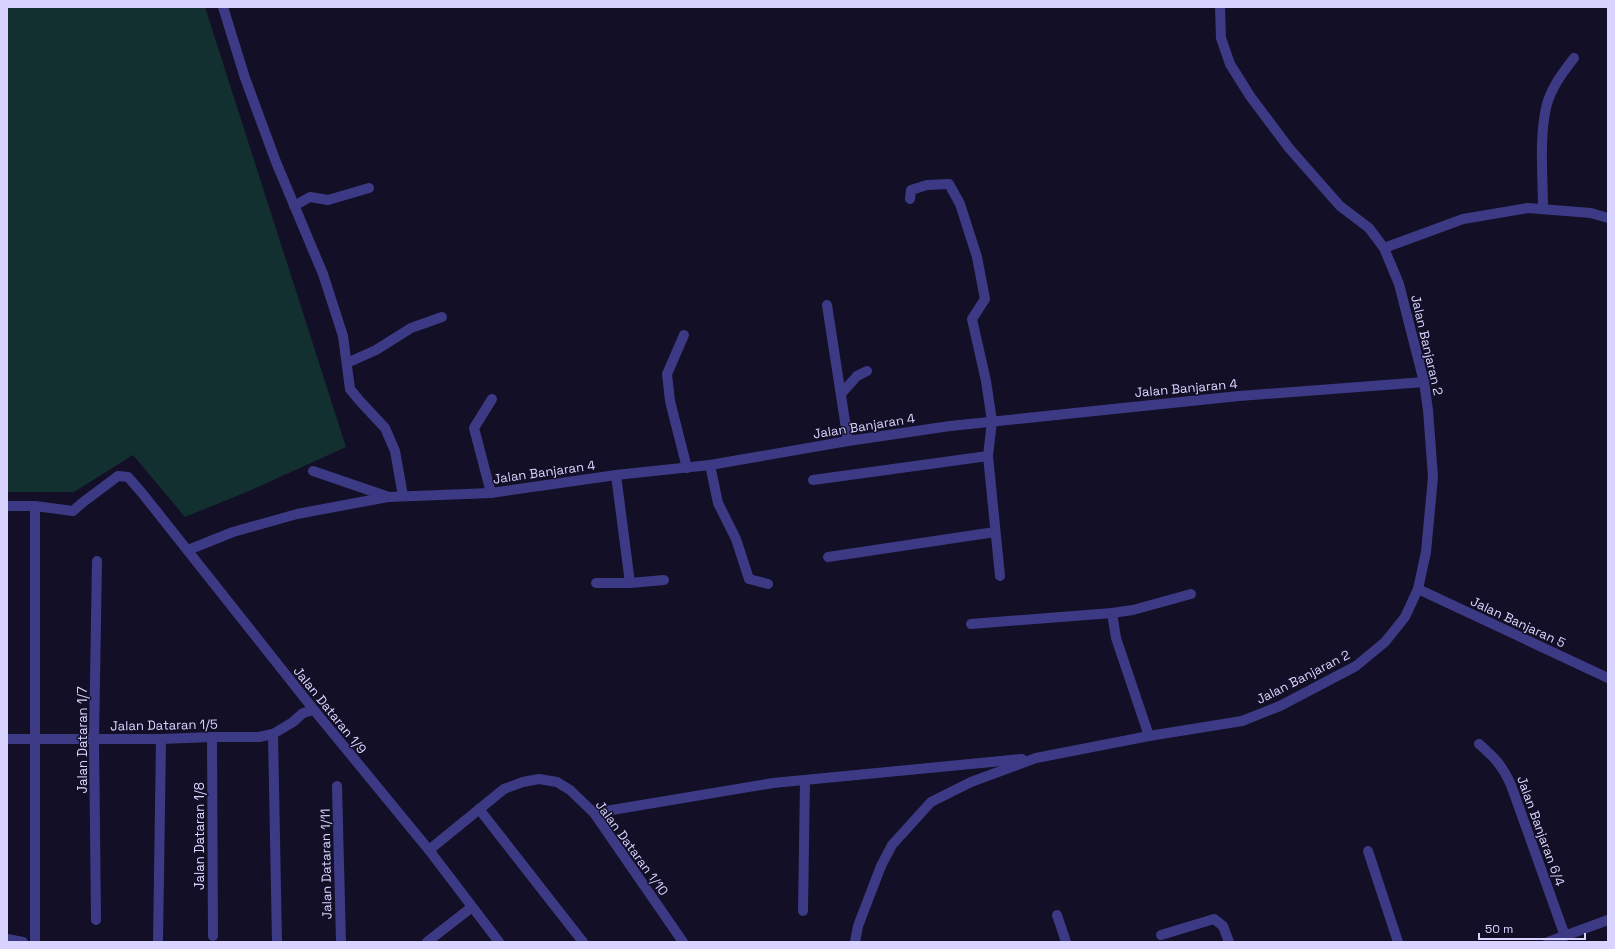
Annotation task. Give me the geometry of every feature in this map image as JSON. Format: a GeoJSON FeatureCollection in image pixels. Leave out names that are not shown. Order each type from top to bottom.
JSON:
{"type":"FeatureCollection","features":[{"type":"Feature","properties":{"kind":"street"},"geometry":{"type":"LineString","coordinates":[[223,7],[248,85],[294,206],[324,274],[343,336],[350,389],[385,428],[395,451],[403,496]]}},
{"type":"Feature","properties":{"kind":"street","name":"Jalan Banjaran 2"},"geometry":{"type":"LineString","coordinates":[[855,942],[860,919],[881,866],[892,845],[931,802],[971,782],[1036,758],[1149,736],[1242,721],[1280,706],[1356,666],[1385,642],[1405,617],[1418,589],[1426,552],[1432,477],[1428,410],[1424,382],[1399,284],[1384,248],[1369,228],[1340,206],[1289,148],[1250,96],[1230,64],[1221,38],[1220,7]]}},
{"type":"Feature","properties":{"kind":"street"},"geometry":{"type":"LineString","coordinates":[[1543,209],[1542,135],[1546,107],[1554,86],[1574,58]]}},
{"type":"Feature","properties":{"kind":"street"},"geometry":{"type":"LineString","coordinates":[[910,200],[912,190],[927,185],[949,184],[960,204],[977,257],[985,299],[972,319],[986,381],[992,421],[988,456],[1000,576]]}},
{"type":"Feature","properties":{"kind":"street"},"geometry":{"type":"LineString","coordinates":[[294,206],[310,197],[328,200],[369,188]]}},
{"type":"Feature","properties":{"kind":"street"},"geometry":{"type":"LineString","coordinates":[[1384,248],[1463,219],[1528,208],[1591,213],[1608,218]]}},
{"type":"Feature","properties":{"kind":"street"},"geometry":{"type":"LineString","coordinates":[[827,305],[848,441]]}},
{"type":"Feature","properties":{"kind":"street"},"geometry":{"type":"LineString","coordinates":[[347,363],[376,350],[411,328],[442,317]]}},
{"type":"Feature","properties":{"kind":"street"},"geometry":{"type":"LineString","coordinates":[[684,335],[667,374],[670,401],[687,468]]}},
{"type":"Feature","properties":{"kind":"street"},"geometry":{"type":"LineString","coordinates":[[841,394],[857,376],[867,371]]}},
{"type":"Feature","properties":{"kind":"street","name":"Jalan Banjaran 4"},"geometry":{"type":"LineString","coordinates":[[313,471],[389,497],[491,493],[710,465],[848,441],[992,421],[1239,396],[1424,382]]}},
{"type":"Feature","properties":{"kind":"street"},"geometry":{"type":"LineString","coordinates":[[491,493],[474,428],[492,399]]}},
{"type":"Feature","properties":{"kind":"street"},"geometry":{"type":"LineString","coordinates":[[813,480],[988,456]]}},
{"type":"Feature","properties":{"kind":"street"},"geometry":{"type":"LineString","coordinates":[[710,465],[718,503],[736,539],[749,579],[768,584]]}},
{"type":"Feature","properties":{"kind":"street","name":"Jalan Dataran 1/9"},"geometry":{"type":"LineString","coordinates":[[7,506],[35,506],[73,512],[82,503],[118,476],[128,477],[188,550],[314,710],[429,850],[499,942]]}},
{"type":"Feature","properties":{"kind":"street"},"geometry":{"type":"LineString","coordinates":[[616,476],[630,583]]}},
{"type":"Feature","properties":{"kind":"street"},"geometry":{"type":"LineString","coordinates":[[188,550],[233,532],[297,514],[389,497]]}},
{"type":"Feature","properties":{"kind":"street"},"geometry":{"type":"LineString","coordinates":[[35,506],[35,942]]}},
{"type":"Feature","properties":{"kind":"street"},"geometry":{"type":"LineString","coordinates":[[828,557],[995,532]]}},
{"type":"Feature","properties":{"kind":"street","name":"Jalan Dataran 1/7"},"geometry":{"type":"LineString","coordinates":[[96,920],[94,739],[98,561]]}},
{"type":"Feature","properties":{"kind":"street"},"geometry":{"type":"LineString","coordinates":[[596,583],[630,583],[664,580]]}},
{"type":"Feature","properties":{"kind":"street","name":"Jalan Banjaran 5"},"geometry":{"type":"LineString","coordinates":[[1418,589],[1608,678]]}},
{"type":"Feature","properties":{"kind":"street"},"geometry":{"type":"LineString","coordinates":[[971,624],[1112,613],[1133,610],[1191,594]]}},
{"type":"Feature","properties":{"kind":"street"},"geometry":{"type":"LineString","coordinates":[[1112,613],[1116,638],[1149,736]]}},
{"type":"Feature","properties":{"kind":"street","name":"Jalan Dataran 1/5"},"geometry":{"type":"LineString","coordinates":[[7,739],[259,738],[274,734],[293,722],[303,713],[314,710]]}},
{"type":"Feature","properties":{"kind":"street"},"geometry":{"type":"LineString","coordinates":[[274,734],[277,942]]}},
{"type":"Feature","properties":{"kind":"street","name":"Jalan Dataran 1/8"},"geometry":{"type":"LineString","coordinates":[[212,737],[213,936]]}},
{"type":"Feature","properties":{"kind":"street"},"geometry":{"type":"LineString","coordinates":[[158,942],[161,739]]}},
{"type":"Feature","properties":{"kind":"street","name":"Jalan Banjaran 6/4"},"geometry":{"type":"LineString","coordinates":[[1479,744],[1496,759],[1504,769],[1565,936]]}},
{"type":"Feature","properties":{"kind":"street"},"geometry":{"type":"LineString","coordinates":[[594,813],[773,783],[852,774],[926,769],[1036,758]]}},
{"type":"Feature","properties":{"kind":"street","name":"Jalan Dataran 1/10"},"geometry":{"type":"LineString","coordinates":[[429,850],[504,789],[523,782],[539,779],[557,782],[570,790],[594,813],[683,942]]}},
{"type":"Feature","properties":{"kind":"street"},"geometry":{"type":"LineString","coordinates":[[803,911],[805,780]]}},
{"type":"Feature","properties":{"kind":"street","name":"Jalan Dataran 1/11"},"geometry":{"type":"LineString","coordinates":[[337,786],[341,942]]}},
{"type":"Feature","properties":{"kind":"street"},"geometry":{"type":"LineString","coordinates":[[479,809],[583,942]]}},
{"type":"Feature","properties":{"kind":"street"},"geometry":{"type":"LineString","coordinates":[[1368,851],[1398,942]]}},
{"type":"Feature","properties":{"kind":"street"},"geometry":{"type":"LineString","coordinates":[[427,942],[472,907]]}},
{"type":"Feature","properties":{"kind":"street"},"geometry":{"type":"LineString","coordinates":[[1057,915],[1066,942]]}},
{"type":"Feature","properties":{"kind":"street"},"geometry":{"type":"LineString","coordinates":[[1161,935],[1214,919],[1223,926],[1229,942]]}},
{"type":"Feature","properties":{"kind":"street"},"geometry":{"type":"LineString","coordinates":[[1548,942],[1608,920]]}},
{"type":"Feature","properties":{"kind":"street"},"geometry":{"type":"LineString","coordinates":[[7,939],[23,942]]}},
{"type":"Feature","properties":{"kind":"green space"},"geometry":{"type":"Polygon","coordinates":[[[7,7],[205,7],[346,447],[249,491],[185,517],[133,455],[74,492],[7,492],[7,7]]]}}]}
